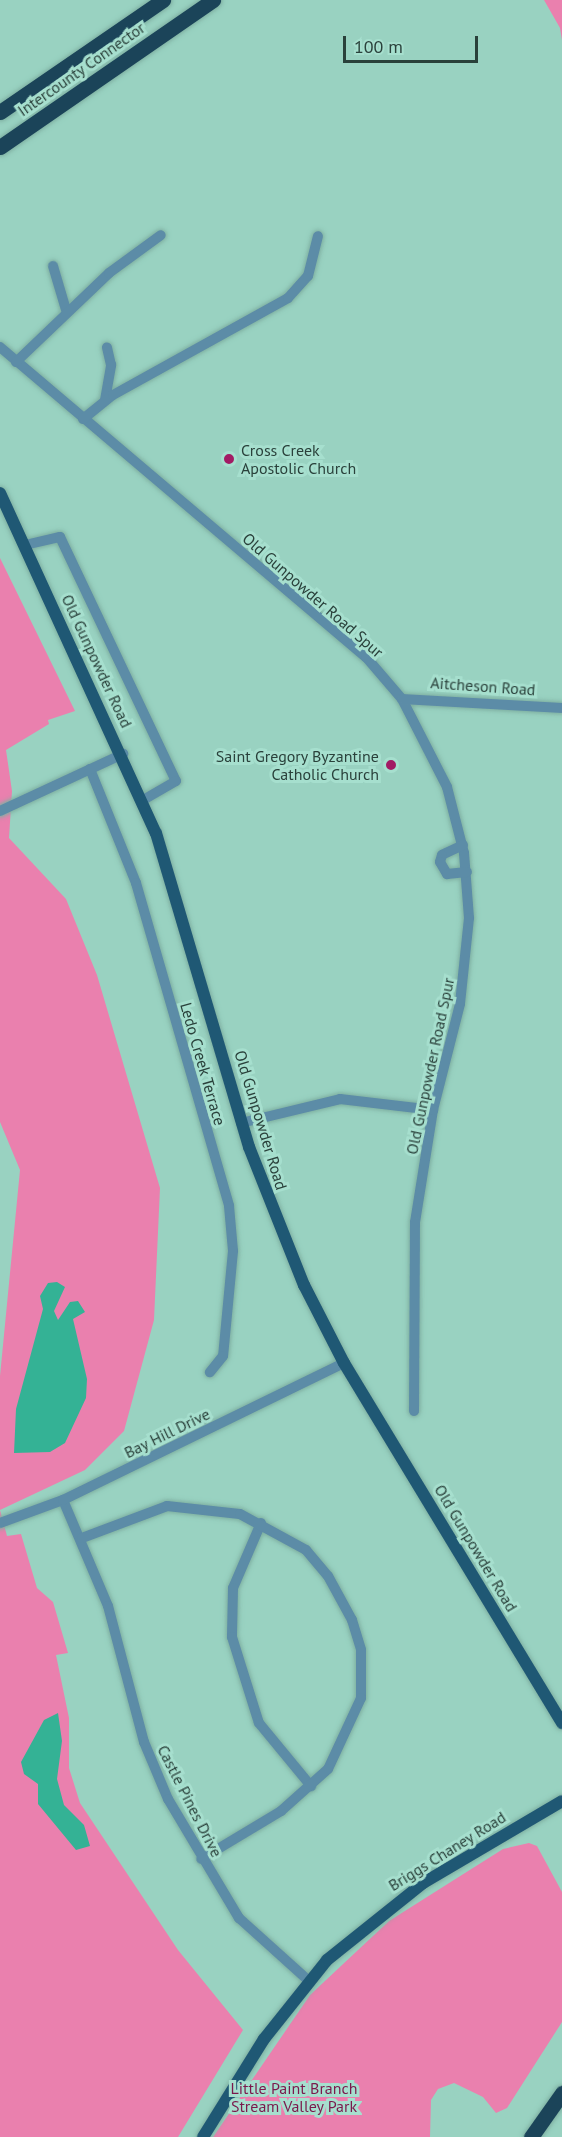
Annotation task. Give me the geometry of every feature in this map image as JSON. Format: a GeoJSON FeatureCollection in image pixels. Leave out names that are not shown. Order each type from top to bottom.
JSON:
{"type":"FeatureCollection","features":[{"type":"Feature","properties":{"kind":"highway","name":"Intercounty Connector"},"geometry":{"type":"LineString","coordinates":[[0,112],[163,0]]}},
{"type":"Feature","properties":{"kind":"highway","name":"Intercounty Connector"},"geometry":{"type":"LineString","coordinates":[[0,147],[213,0]]}},
{"type":"Feature","properties":{"kind":"highway"},"geometry":{"type":"LineString","coordinates":[[531,2137],[562,2093]]}},
{"type":"Feature","properties":{"kind":"main road","name":"Old Gunpowder Road"},"geometry":{"type":"LineString","coordinates":[[0,493],[143,800],[184,915],[241,1123],[286,1245],[345,1363],[562,1723]]}},
{"type":"Feature","properties":{"kind":"main road","name":"Briggs Chaney Road"},"geometry":{"type":"LineString","coordinates":[[203,2137],[264,2039],[309,1981],[401,1898],[562,1801]]}},
{"type":"Feature","properties":{"kind":"street"},"geometry":{"type":"LineString","coordinates":[[16,362],[66,310],[161,236]]}},
{"type":"Feature","properties":{"kind":"street"},"geometry":{"type":"LineString","coordinates":[[84,419],[105,400],[288,298],[308,276],[318,236]]}},
{"type":"Feature","properties":{"kind":"street"},"geometry":{"type":"LineString","coordinates":[[53,266],[66,310]]}},
{"type":"Feature","properties":{"kind":"street","name":"Old Gunpowder Road Spur"},"geometry":{"type":"LineString","coordinates":[[0,347],[366,657],[402,699],[438,766],[463,845],[467,872],[465,973],[433,1110],[415,1222],[414,1411]]}},
{"type":"Feature","properties":{"kind":"street"},"geometry":{"type":"LineString","coordinates":[[105,400],[111,365],[107,347]]}},
{"type":"Feature","properties":{"kind":"street"},"geometry":{"type":"LineString","coordinates":[[24,545],[60,537],[176,781],[143,800]]}},
{"type":"Feature","properties":{"kind":"street","name":"Aitcheson Road"},"geometry":{"type":"LineString","coordinates":[[402,699],[562,708]]}},
{"type":"Feature","properties":{"kind":"street"},"geometry":{"type":"LineString","coordinates":[[0,811],[123,754]]}},
{"type":"Feature","properties":{"kind":"street","name":"Ledo Creek Terrace"},"geometry":{"type":"LineString","coordinates":[[90,769],[136,883],[229,1206],[233,1251],[223,1356],[210,1372]]}},
{"type":"Feature","properties":{"kind":"street"},"geometry":{"type":"LineString","coordinates":[[463,845],[442,855],[440,862],[447,874],[467,872]]}},
{"type":"Feature","properties":{"kind":"street"},"geometry":{"type":"LineString","coordinates":[[241,1123],[340,1099],[433,1110]]}},
{"type":"Feature","properties":{"kind":"street","name":"Bay Hill Drive"},"geometry":{"type":"LineString","coordinates":[[0,1523],[63,1500],[345,1363]]}},
{"type":"Feature","properties":{"kind":"street","name":"Castle Pines Drive"},"geometry":{"type":"LineString","coordinates":[[63,1500],[82,1538],[120,1643],[144,1742],[201,1859],[239,1918],[309,1981]]}},
{"type":"Feature","properties":{"kind":"street"},"geometry":{"type":"LineString","coordinates":[[82,1538],[126,1518],[178,1505],[227,1510],[261,1523],[292,1539],[318,1562],[346,1605],[361,1650],[356,1715],[328,1768],[280,1811],[201,1859]]}},
{"type":"Feature","properties":{"kind":"street"},"geometry":{"type":"LineString","coordinates":[[261,1523],[233,1588],[232,1637],[259,1722],[310,1786]]}},
{"type":"Feature","properties":{"kind":"green space"},"geometry":{"type":"Polygon","coordinates":[[[544,0],[562,0],[562,40],[560,28],[544,0]]]}},
{"type":"Feature","properties":{"kind":"green space"},"geometry":{"type":"Polygon","coordinates":[[[0,558],[75,711],[48,720],[49,724],[6,750],[12,791],[9,838],[66,899],[97,975],[160,1188],[154,1320],[124,1431],[85,1470],[0,1510],[0,1376],[20,1170],[0,1122],[0,558]]]}},
{"type":"Feature","properties":{"kind":"green space"},"geometry":{"type":"Polygon","coordinates":[[[0,1510],[7,1536],[21,1534],[37,1588],[53,1602],[68,1653],[56,1655],[69,1718],[69,1768],[80,1803],[178,1950],[243,2030],[178,2137],[0,2137],[0,1510]]]}},
{"type":"Feature","properties":{"kind":"green space","name":"Little Paint Branch Stream Valley Park"},"geometry":{"type":"Polygon","coordinates":[[[529,1843],[537,1846],[562,1892],[562,2022],[507,2108],[496,2113],[483,2097],[454,2083],[438,2089],[431,2100],[430,2137],[213,2137],[310,1995],[389,1921],[503,1849],[529,1843]]]}},
{"type":"Feature","properties":{"kind":"shaded area"},"geometry":{"type":"Polygon","coordinates":[[[57,1282],[65,1287],[54,1311],[58,1320],[70,1302],[78,1301],[85,1312],[73,1319],[87,1379],[86,1398],[65,1443],[50,1452],[14,1453],[16,1409],[43,1309],[40,1296],[48,1283],[57,1282]]]}},
{"type":"Feature","properties":{"kind":"shaded area"},"geometry":{"type":"Polygon","coordinates":[[[58,1713],[62,1741],[57,1779],[64,1805],[84,1825],[90,1846],[76,1850],[38,1804],[38,1784],[24,1774],[21,1762],[44,1720],[58,1713]]]}},
{"type":"Feature","properties":{"kind":"place","name":"Cross Creek Apostolic Church"},"geometry":{"type":"Point","coordinates":[229,459]}},
{"type":"Feature","properties":{"kind":"place","name":"Saint Gregory Byzantine Catholic Church"},"geometry":{"type":"Point","coordinates":[391,765]}}]}
